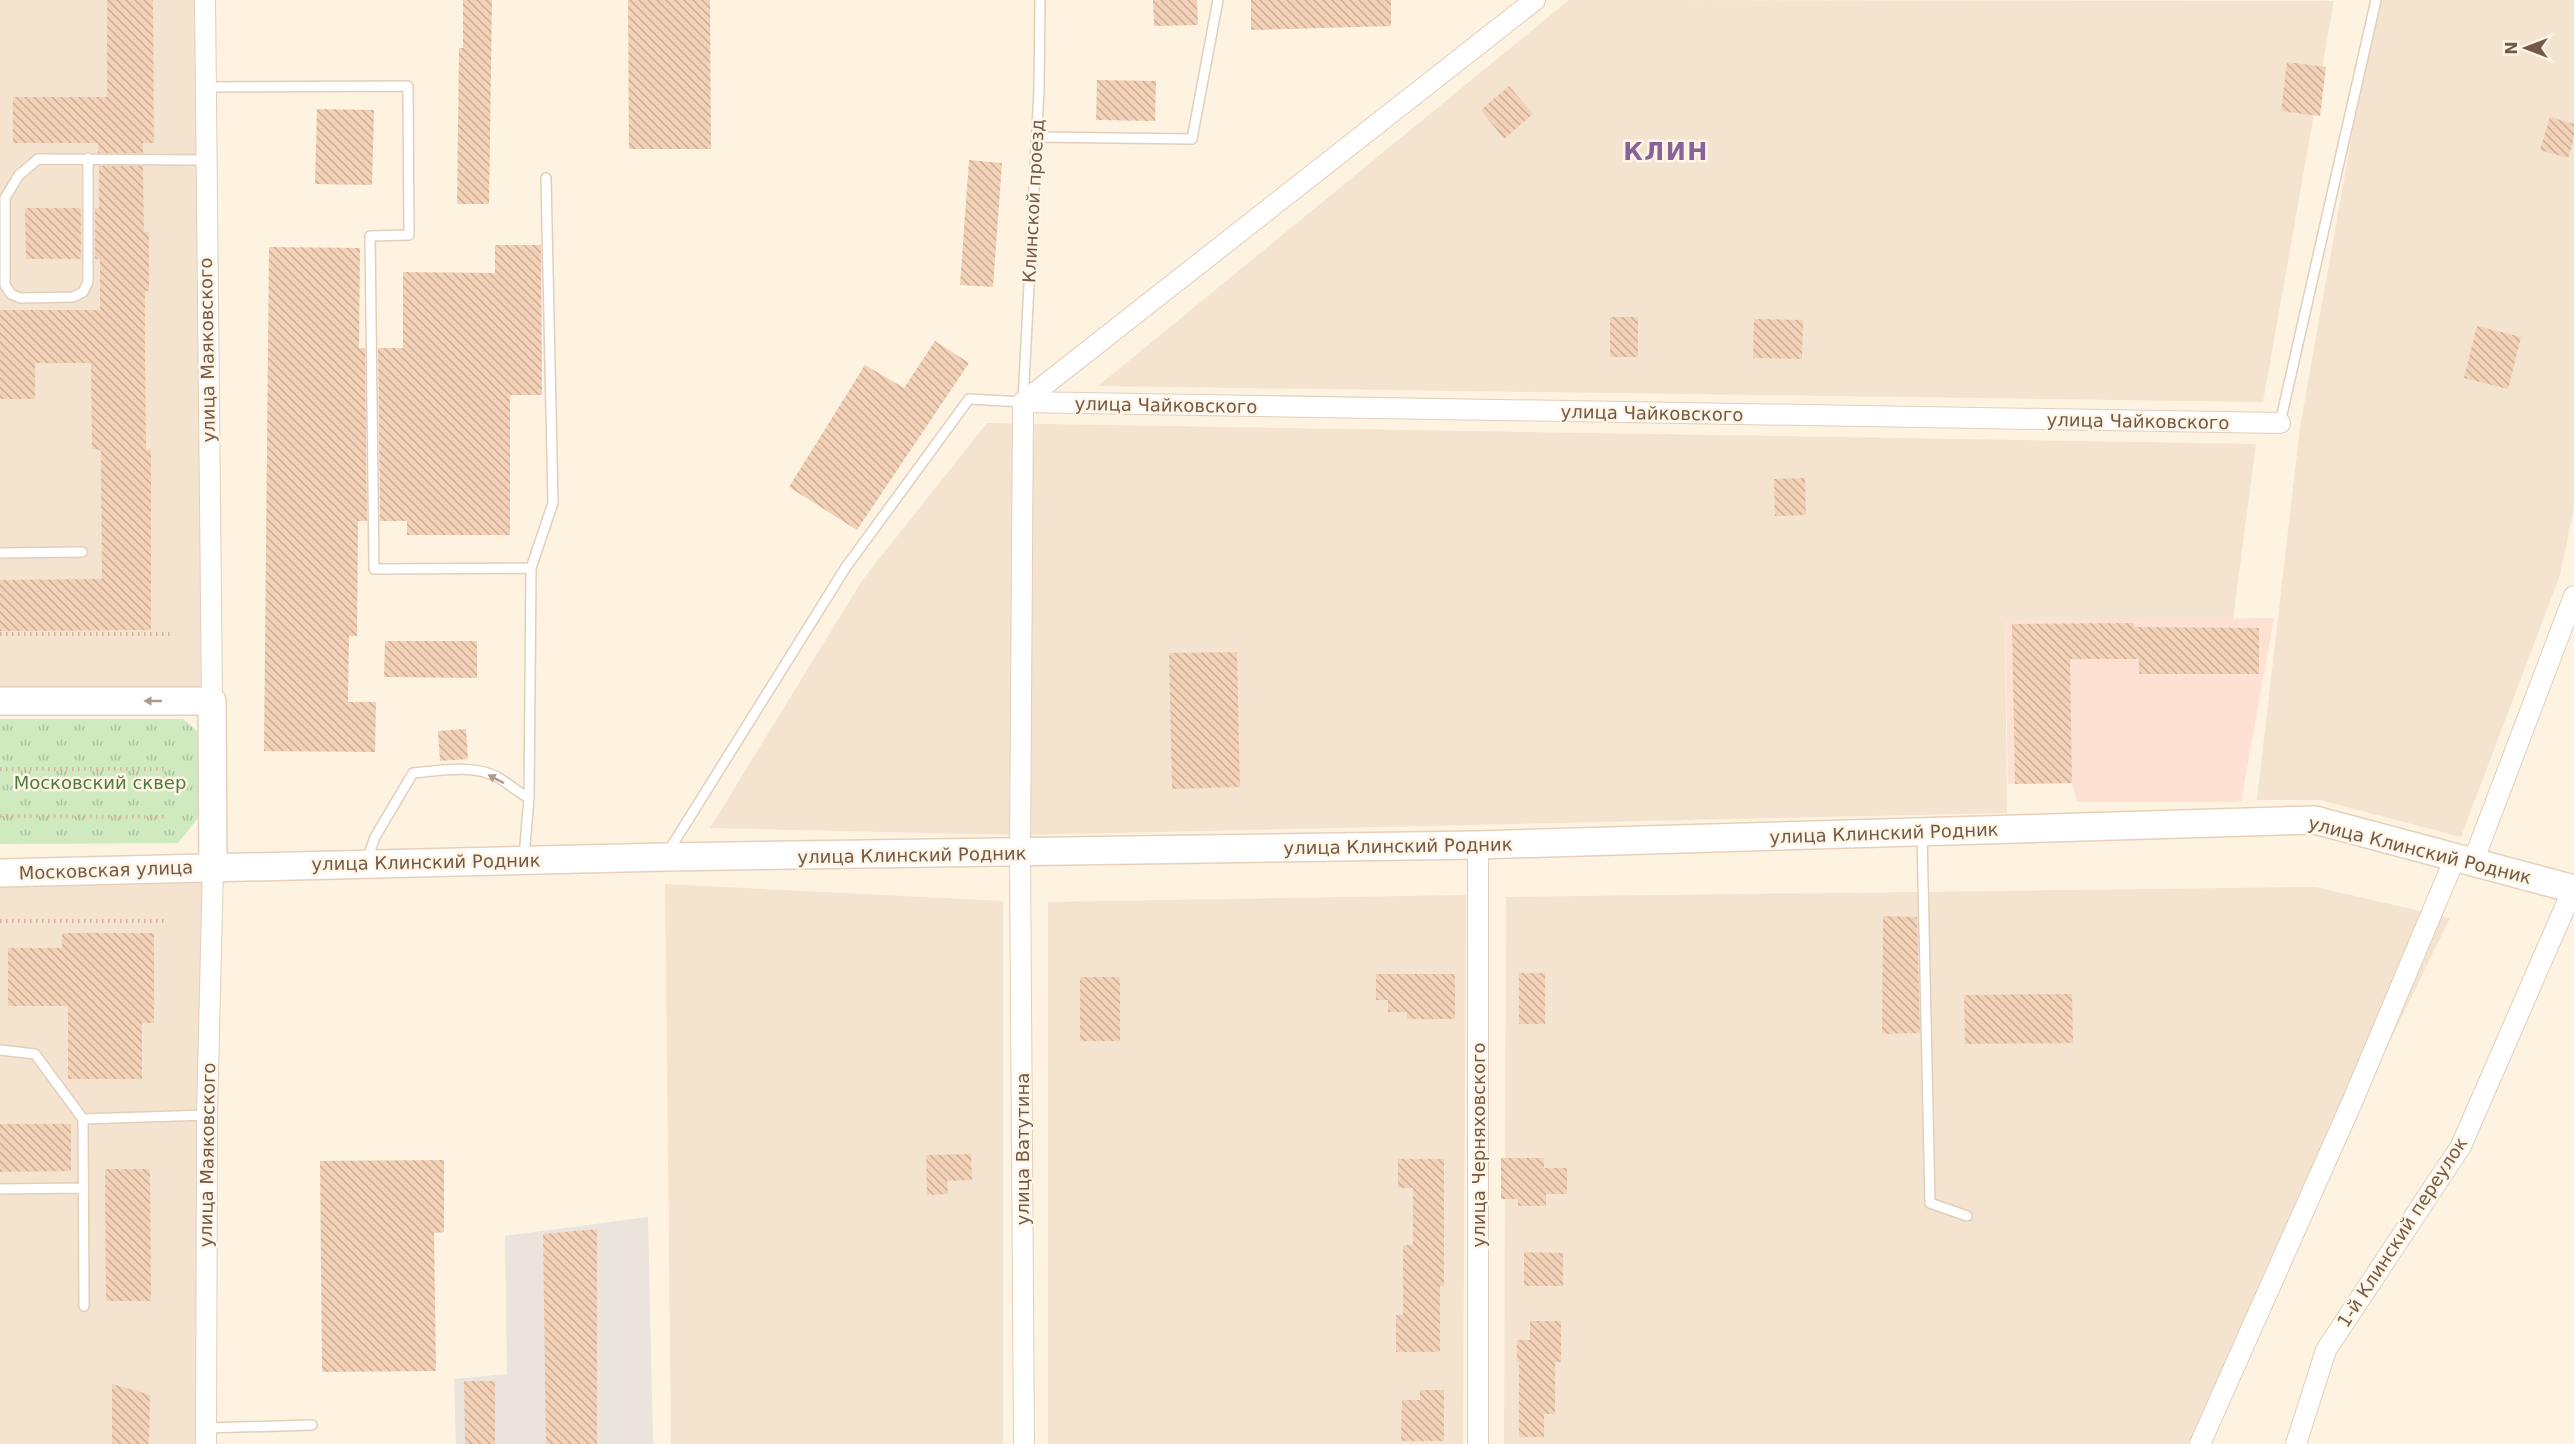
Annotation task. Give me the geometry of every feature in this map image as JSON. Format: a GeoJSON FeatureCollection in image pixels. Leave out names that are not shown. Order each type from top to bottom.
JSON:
{"type":"FeatureCollection","features":[{"type":"Feature","properties":{"kind":"main road"},"geometry":{"type":"LineString","coordinates":[[0,701],[212,701],[213,867]]}},
{"type":"Feature","properties":{"kind":"main road","name":"улица Клинский Родник"},"geometry":{"type":"LineString","coordinates":[[213,867],[665,857],[1020,854],[1478,845],[2314,820],[2573,889]]}},
{"type":"Feature","properties":{"kind":"main road","name":"Московская улица"},"geometry":{"type":"LineString","coordinates":[[0,873],[213,867]]}},
{"type":"Feature","properties":{"kind":"street","name":"улица Маяковского"},"geometry":{"type":"LineString","coordinates":[[205,0],[212,701]]}},
{"type":"Feature","properties":{"kind":"street"},"geometry":{"type":"LineString","coordinates":[[1023,402],[1535,0]]}},
{"type":"Feature","properties":{"kind":"street","name":"улица Чайковского"},"geometry":{"type":"LineString","coordinates":[[1023,402],[2280,423]]}},
{"type":"Feature","properties":{"kind":"street","name":"улица Ватутина"},"geometry":{"type":"LineString","coordinates":[[1023,402],[1020,854],[1024,1444]]}},
{"type":"Feature","properties":{"kind":"street"},"geometry":{"type":"LineString","coordinates":[[2200,1444],[2353,1100],[2464,860],[2574,596]]}},
{"type":"Feature","properties":{"kind":"street","name":"улица Черняховского"},"geometry":{"type":"LineString","coordinates":[[1478,845],[1478,1444]]}},
{"type":"Feature","properties":{"kind":"street","name":"улица Маяковского"},"geometry":{"type":"LineString","coordinates":[[206,1436],[207,1115],[213,867]]}},
{"type":"Feature","properties":{"kind":"street","name":"1-й Клинский переулок"},"geometry":{"type":"LineString","coordinates":[[2295,1444],[2326,1350],[2461,1146],[2573,889]]}},
{"type":"Feature","properties":{"kind":"lane","name":"Клинской проезд"},"geometry":{"type":"LineString","coordinates":[[1023,402],[1037,137],[1040,0]]}},
{"type":"Feature","properties":{"kind":"lane"},"geometry":{"type":"LineString","coordinates":[[1037,137],[1192,139],[1218,0]]}},
{"type":"Feature","properties":{"kind":"lane"},"geometry":{"type":"LineString","coordinates":[[2280,423],[2376,0]]}},
{"type":"Feature","properties":{"kind":"lane"},"geometry":{"type":"LineString","coordinates":[[205,87],[408,86],[409,235],[370,236],[374,569],[531,568]]}},
{"type":"Feature","properties":{"kind":"lane"},"geometry":{"type":"LineString","coordinates":[[88,159],[88,282],[82,292],[73,297],[20,298],[11,294],[5,285],[5,198],[19,175],[38,159],[88,159],[205,160]]}},
{"type":"Feature","properties":{"kind":"lane"},"geometry":{"type":"LineString","coordinates":[[524,860],[529,798],[531,568],[553,504],[546,178]]}},
{"type":"Feature","properties":{"kind":"lane"},"geometry":{"type":"LineString","coordinates":[[665,857],[846,567],[969,399],[1023,402]]}},
{"type":"Feature","properties":{"kind":"lane"},"geometry":{"type":"LineString","coordinates":[[0,553],[82,552]]}},
{"type":"Feature","properties":{"kind":"lane"},"geometry":{"type":"LineString","coordinates":[[366,863],[375,837],[413,772],[466,769],[498,777],[512,789],[529,798]]}},
{"type":"Feature","properties":{"kind":"lane"},"geometry":{"type":"LineString","coordinates":[[1922,832],[1930,1203],[1967,1216]]}},
{"type":"Feature","properties":{"kind":"lane"},"geometry":{"type":"LineString","coordinates":[[0,1050],[34,1054],[82,1119],[84,1306]]}},
{"type":"Feature","properties":{"kind":"lane"},"geometry":{"type":"LineString","coordinates":[[82,1119],[207,1115]]}},
{"type":"Feature","properties":{"kind":"lane"},"geometry":{"type":"LineString","coordinates":[[0,1189],[82,1188]]}},
{"type":"Feature","properties":{"kind":"lane"},"geometry":{"type":"LineString","coordinates":[[206,1436],[312,1425]]}},
{"type":"Feature","properties":{"kind":"path"},"geometry":{"type":"LineString","coordinates":[[0,634],[172,634]]}},
{"type":"Feature","properties":{"kind":"path"},"geometry":{"type":"LineString","coordinates":[[0,769],[166,769]]}},
{"type":"Feature","properties":{"kind":"path"},"geometry":{"type":"LineString","coordinates":[[0,816],[167,817]]}},
{"type":"Feature","properties":{"kind":"path"},"geometry":{"type":"LineString","coordinates":[[0,921],[168,921]]}},
{"type":"Feature","properties":{"kind":"shaded area"},"geometry":{"type":"Polygon","coordinates":[[[0,0],[205,0],[212,701],[0,701],[0,0]]]}},
{"type":"Feature","properties":{"kind":"shaded area"},"geometry":{"type":"Polygon","coordinates":[[[1569,0],[2334,1],[2263,402],[1098,386],[1569,0]]]}},
{"type":"Feature","properties":{"kind":"shaded area"},"geometry":{"type":"Polygon","coordinates":[[[2376,0],[2574,0],[2574,508],[2560,575],[2461,837],[2320,800],[2257,800],[2300,427],[2376,0]]]}},
{"type":"Feature","properties":{"kind":"shaded area"},"geometry":{"type":"Polygon","coordinates":[[[987,423],[2256,444],[2233,619],[2005,621],[2007,813],[1023,835],[710,828],[863,579],[987,423]]]}},
{"type":"Feature","properties":{"kind":"shaded area"},"geometry":{"type":"Polygon","coordinates":[[[2274,618],[2241,802],[2077,802],[2072,783],[2008,784],[2005,621],[2274,618]]]}},
{"type":"Feature","properties":{"kind":"shaded area"},"geometry":{"type":"Polygon","coordinates":[[[213,867],[206,1444],[0,1444],[0,869],[213,867]]]}},
{"type":"Feature","properties":{"kind":"shaded area"},"geometry":{"type":"Polygon","coordinates":[[[665,884],[1003,901],[1003,1444],[671,1444],[665,884]]]}},
{"type":"Feature","properties":{"kind":"shaded area"},"geometry":{"type":"Polygon","coordinates":[[[2316,887],[2450,918],[2335,1154],[2203,1444],[1504,1444],[1506,897],[2316,887]]]}},
{"type":"Feature","properties":{"kind":"shaded area"},"geometry":{"type":"Polygon","coordinates":[[[1466,895],[1463,1444],[1048,1444],[1048,902],[1466,895]]]}},
{"type":"Feature","properties":{"kind":"shaded area"},"geometry":{"type":"Polygon","coordinates":[[[648,1217],[653,1444],[456,1444],[454,1379],[507,1374],[505,1236],[648,1217]]]}},
{"type":"Feature","properties":{"kind":"green space","name":"Московский сквер"},"geometry":{"type":"Polygon","coordinates":[[[0,719],[183,719],[199,733],[199,817],[178,843],[0,844],[0,719]]]}},
{"type":"Feature","properties":{"kind":"building"},"geometry":{"type":"Polygon","coordinates":[[[107,0],[153,0],[154,143],[143,143],[143,153],[98,153],[98,143],[13,143],[13,97],[107,97],[107,0]]]}},
{"type":"Feature","properties":{"kind":"building"},"geometry":{"type":"Polygon","coordinates":[[[463,0],[492,0],[489,204],[457,204],[459,48],[463,48],[463,0]]]}},
{"type":"Feature","properties":{"kind":"building"},"geometry":{"type":"Polygon","coordinates":[[[628,0],[710,0],[711,149],[629,149],[628,0]]]}},
{"type":"Feature","properties":{"kind":"building"},"geometry":{"type":"Polygon","coordinates":[[[1153,0],[1197,0],[1198,25],[1154,26],[1153,0]]]}},
{"type":"Feature","properties":{"kind":"building"},"geometry":{"type":"Polygon","coordinates":[[[1251,0],[1391,0],[1391,26],[1251,30],[1251,0]]]}},
{"type":"Feature","properties":{"kind":"building"},"geometry":{"type":"Polygon","coordinates":[[[2287,62],[2326,67],[2320,116],[2281,111],[2287,62]]]}},
{"type":"Feature","properties":{"kind":"building"},"geometry":{"type":"Polygon","coordinates":[[[1097,80],[1156,81],[1155,121],[1096,120],[1097,80]]]}},
{"type":"Feature","properties":{"kind":"building"},"geometry":{"type":"Polygon","coordinates":[[[1509,86],[1533,114],[1504,139],[1481,110],[1509,86]]]}},
{"type":"Feature","properties":{"kind":"building"},"geometry":{"type":"Polygon","coordinates":[[[317,109],[374,110],[372,185],[315,184],[317,109]]]}},
{"type":"Feature","properties":{"kind":"building"},"geometry":{"type":"Polygon","coordinates":[[[2550,117],[2574,124],[2574,138],[2568,158],[2540,150],[2550,117]]]}},
{"type":"Feature","properties":{"kind":"building"},"geometry":{"type":"Polygon","coordinates":[[[969,160],[1002,163],[993,287],[960,285],[969,160]]]}},
{"type":"Feature","properties":{"kind":"building"},"geometry":{"type":"Polygon","coordinates":[[[99,166],[143,166],[144,232],[149,232],[149,291],[145,291],[145,352],[146,450],[151,449],[151,630],[0,631],[0,580],[102,579],[101,450],[92,449],[91,363],[35,363],[35,399],[0,399],[0,310],[100,310],[100,259],[95,259],[95,208],[99,208],[99,166]]]}},
{"type":"Feature","properties":{"kind":"building"},"geometry":{"type":"Polygon","coordinates":[[[25,208],[81,208],[81,259],[26,259],[25,208]]]}},
{"type":"Feature","properties":{"kind":"building"},"geometry":{"type":"Polygon","coordinates":[[[495,245],[541,245],[542,395],[510,395],[510,535],[407,535],[407,521],[380,521],[378,348],[403,348],[403,272],[495,273],[495,245]]]}},
{"type":"Feature","properties":{"kind":"building"},"geometry":{"type":"Polygon","coordinates":[[[269,247],[360,248],[359,348],[365,348],[367,521],[358,521],[357,636],[349,636],[348,702],[376,702],[375,752],[264,751],[269,247]]]}},
{"type":"Feature","properties":{"kind":"building"},"geometry":{"type":"Polygon","coordinates":[[[1610,317],[1638,317],[1638,357],[1610,357],[1610,317]]]}},
{"type":"Feature","properties":{"kind":"building"},"geometry":{"type":"Polygon","coordinates":[[[1754,319],[1803,320],[1802,359],[1753,358],[1754,319]]]}},
{"type":"Feature","properties":{"kind":"building"},"geometry":{"type":"Polygon","coordinates":[[[2477,326],[2521,337],[2508,389],[2464,378],[2477,326]]]}},
{"type":"Feature","properties":{"kind":"building"},"geometry":{"type":"Polygon","coordinates":[[[935,341],[969,363],[857,530],[789,487],[865,365],[904,388],[935,341]]]}},
{"type":"Feature","properties":{"kind":"building"},"geometry":{"type":"Polygon","coordinates":[[[1805,478],[1806,515],[1775,516],[1774,479],[1805,478]]]}},
{"type":"Feature","properties":{"kind":"building"},"geometry":{"type":"Polygon","coordinates":[[[2134,623],[2134,627],[2259,628],[2259,674],[2139,674],[2139,659],[2070,659],[2072,783],[2015,784],[2012,624],[2134,623]]]}},
{"type":"Feature","properties":{"kind":"building"},"geometry":{"type":"Polygon","coordinates":[[[385,641],[477,641],[477,678],[384,677],[385,641]]]}},
{"type":"Feature","properties":{"kind":"building"},"geometry":{"type":"Polygon","coordinates":[[[1237,652],[1240,787],[1172,789],[1169,653],[1237,652]]]}},
{"type":"Feature","properties":{"kind":"building"},"geometry":{"type":"Polygon","coordinates":[[[466,729],[468,759],[440,761],[438,731],[466,729]]]}},
{"type":"Feature","properties":{"kind":"building"},"geometry":{"type":"Polygon","coordinates":[[[1883,916],[1917,917],[1920,1033],[1882,1034],[1883,916]]]}},
{"type":"Feature","properties":{"kind":"building"},"geometry":{"type":"Polygon","coordinates":[[[62,933],[154,933],[154,1023],[142,1023],[142,1079],[68,1079],[68,1006],[8,1006],[8,948],[62,948],[62,933]]]}},
{"type":"Feature","properties":{"kind":"building"},"geometry":{"type":"Polygon","coordinates":[[[1519,973],[1545,973],[1545,1024],[1519,1024],[1519,973]]]}},
{"type":"Feature","properties":{"kind":"building"},"geometry":{"type":"Polygon","coordinates":[[[1376,974],[1455,974],[1455,1019],[1407,1019],[1407,1012],[1388,1012],[1388,1000],[1376,1000],[1376,974]]]}},
{"type":"Feature","properties":{"kind":"building"},"geometry":{"type":"Polygon","coordinates":[[[1080,977],[1120,977],[1120,1041],[1080,1041],[1080,977]]]}},
{"type":"Feature","properties":{"kind":"building"},"geometry":{"type":"Polygon","coordinates":[[[2072,994],[2073,1043],[1965,1044],[1964,995],[2072,994]]]}},
{"type":"Feature","properties":{"kind":"building"},"geometry":{"type":"Polygon","coordinates":[[[0,1124],[71,1124],[71,1171],[0,1172],[0,1124]]]}},
{"type":"Feature","properties":{"kind":"building"},"geometry":{"type":"Polygon","coordinates":[[[971,1154],[972,1180],[947,1181],[948,1194],[927,1195],[926,1155],[971,1154]]]}},
{"type":"Feature","properties":{"kind":"building"},"geometry":{"type":"Polygon","coordinates":[[[1501,1158],[1544,1158],[1544,1168],[1567,1168],[1567,1194],[1546,1194],[1546,1206],[1518,1206],[1518,1199],[1501,1199],[1501,1158]]]}},
{"type":"Feature","properties":{"kind":"building"},"geometry":{"type":"Polygon","coordinates":[[[1398,1159],[1444,1159],[1444,1286],[1440,1286],[1440,1352],[1396,1352],[1396,1315],[1403,1315],[1403,1245],[1413,1245],[1413,1188],[1398,1188],[1398,1159]]]}},
{"type":"Feature","properties":{"kind":"building"},"geometry":{"type":"Polygon","coordinates":[[[444,1160],[444,1232],[434,1233],[436,1371],[322,1372],[320,1161],[444,1160]]]}},
{"type":"Feature","properties":{"kind":"building"},"geometry":{"type":"Polygon","coordinates":[[[105,1169],[150,1169],[151,1301],[106,1301],[105,1169]]]}},
{"type":"Feature","properties":{"kind":"building"},"geometry":{"type":"Polygon","coordinates":[[[597,1229],[597,1444],[546,1444],[543,1234],[597,1229]]]}},
{"type":"Feature","properties":{"kind":"building"},"geometry":{"type":"Polygon","coordinates":[[[1524,1252],[1563,1253],[1563,1286],[1524,1286],[1524,1252]]]}},
{"type":"Feature","properties":{"kind":"building"},"geometry":{"type":"Polygon","coordinates":[[[1530,1321],[1561,1321],[1561,1362],[1555,1362],[1555,1414],[1544,1414],[1544,1437],[1519,1437],[1517,1340],[1530,1340],[1530,1321]]]}},
{"type":"Feature","properties":{"kind":"building"},"geometry":{"type":"Polygon","coordinates":[[[464,1381],[495,1381],[495,1444],[465,1444],[464,1381]]]}},
{"type":"Feature","properties":{"kind":"building"},"geometry":{"type":"Polygon","coordinates":[[[112,1384],[150,1395],[149,1444],[112,1444],[112,1384]]]}},
{"type":"Feature","properties":{"kind":"building"},"geometry":{"type":"Polygon","coordinates":[[[1420,1390],[1444,1390],[1444,1441],[1401,1441],[1402,1400],[1420,1400],[1420,1390]]]}},
{"type":"Feature","properties":{"kind":"district","name":"КЛИН"},"geometry":{"type":"Point","coordinates":[1666,152]}}]}
